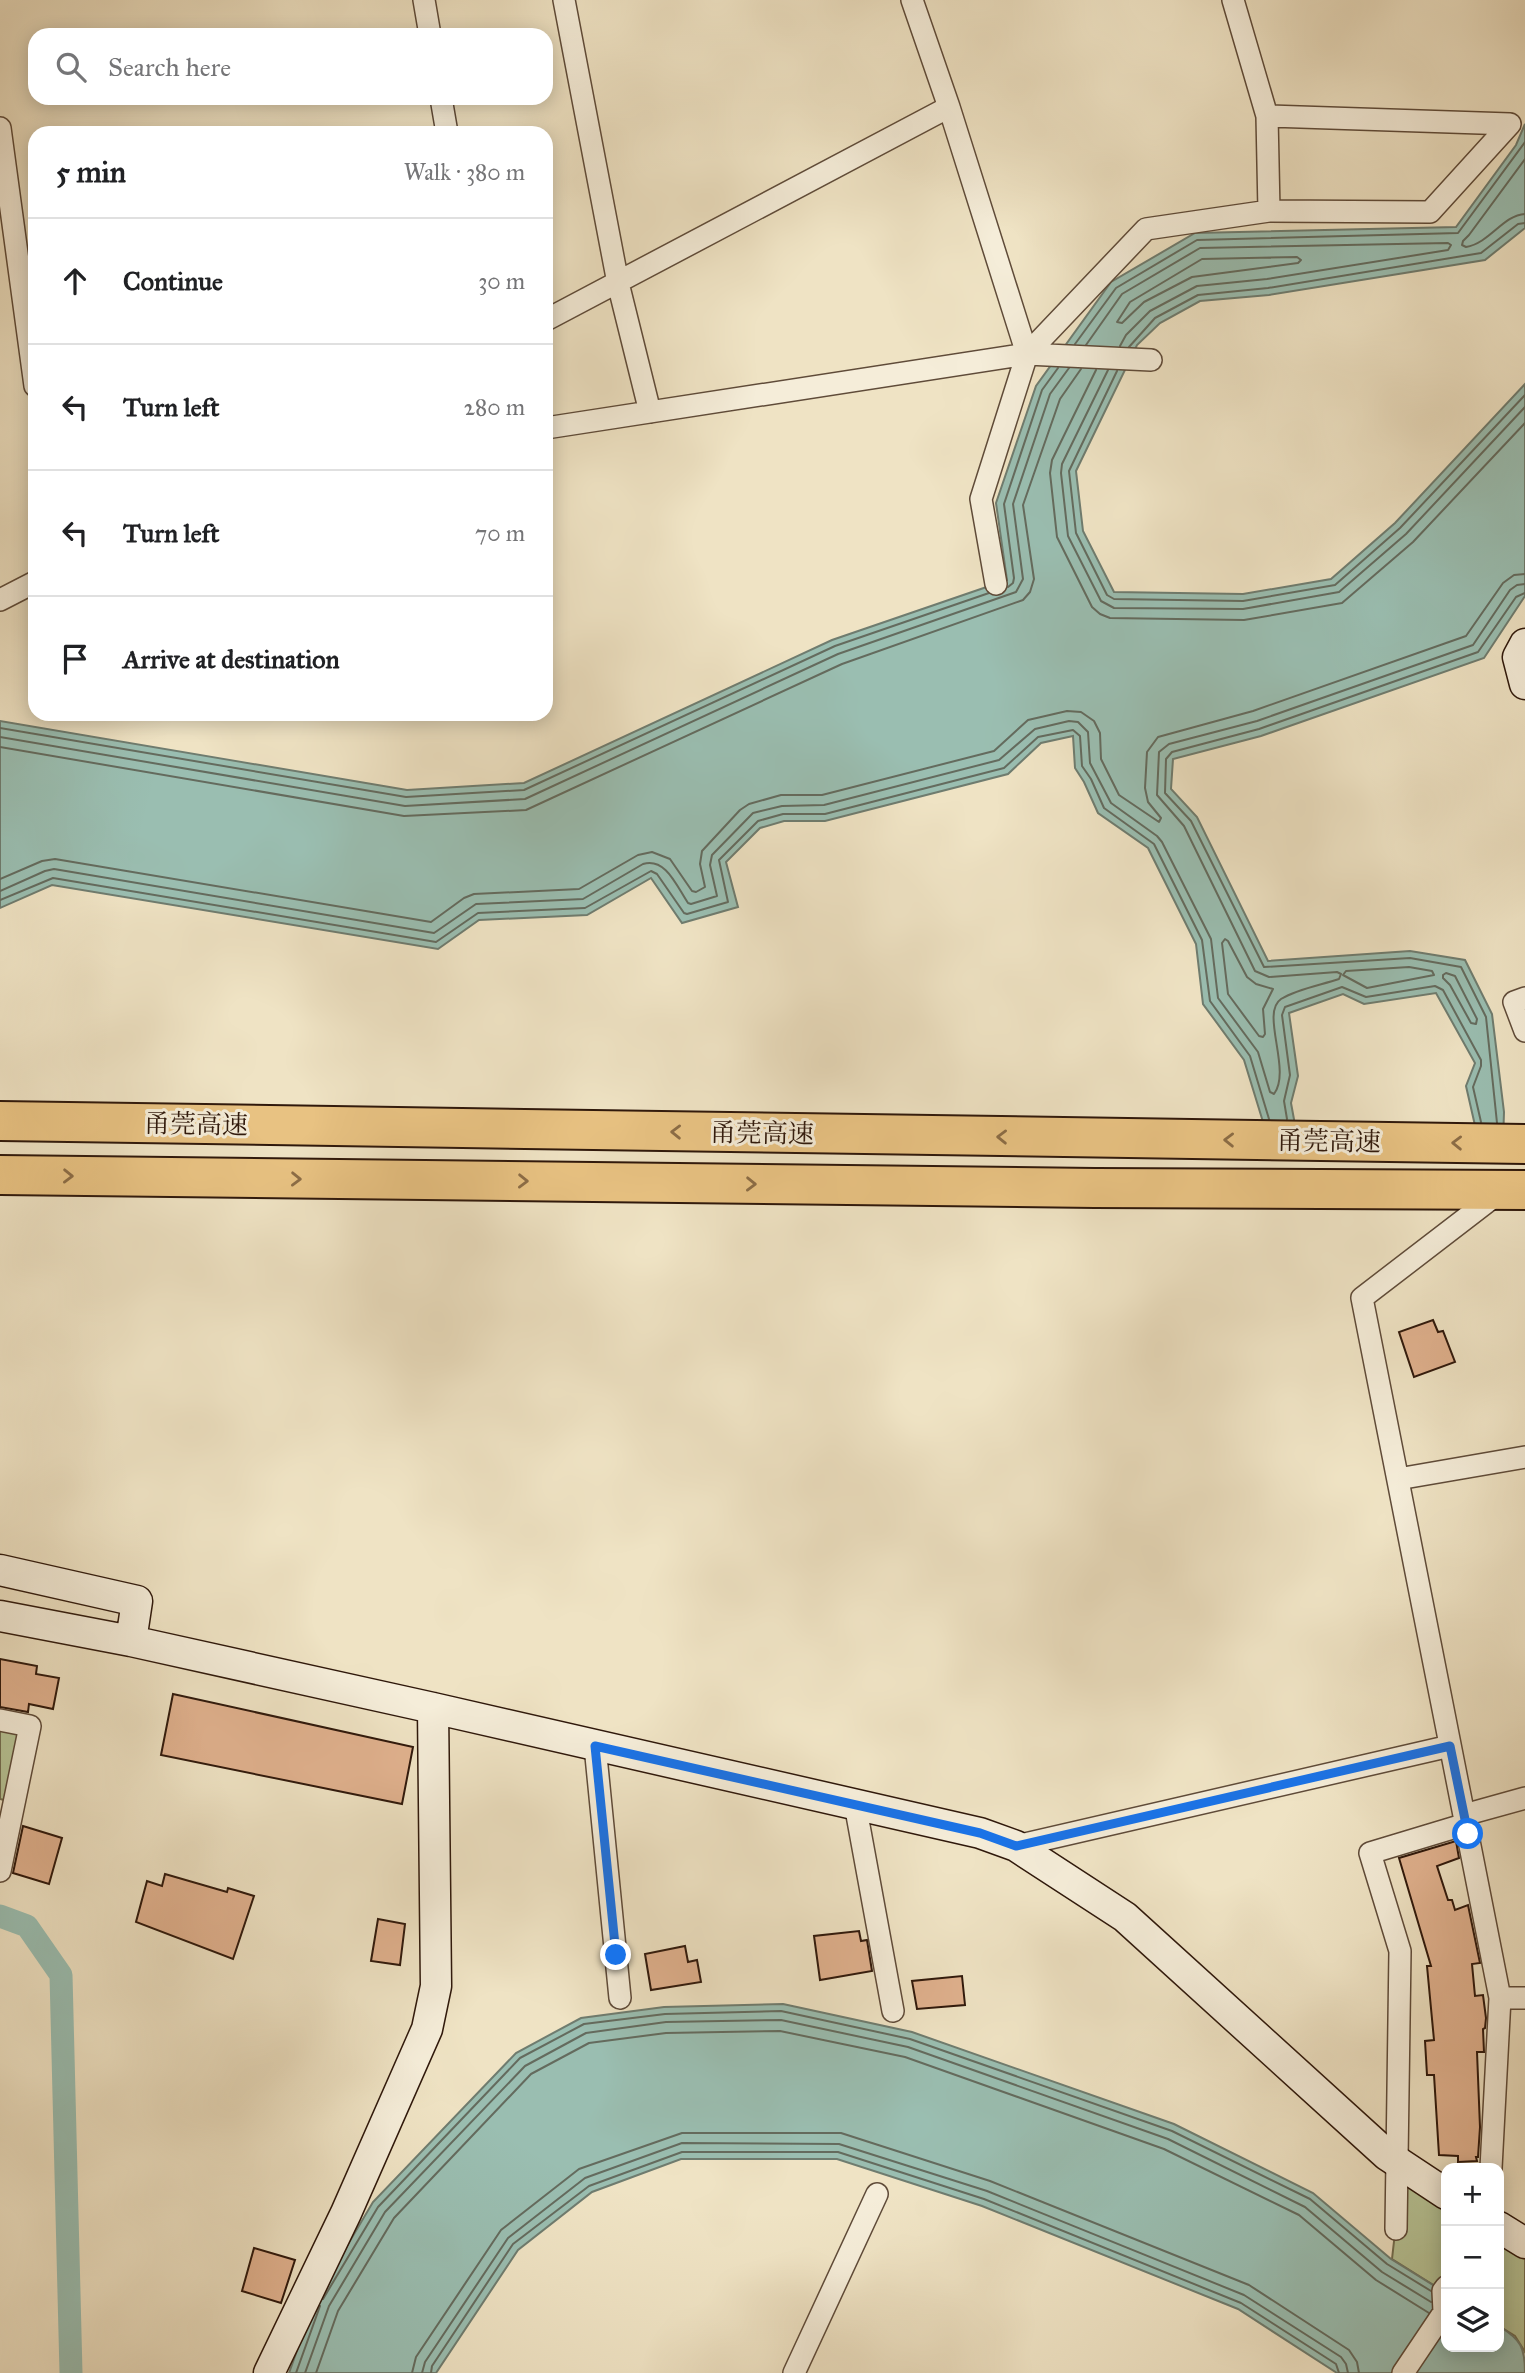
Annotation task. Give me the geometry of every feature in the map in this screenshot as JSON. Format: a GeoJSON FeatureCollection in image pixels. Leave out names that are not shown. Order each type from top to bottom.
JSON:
{"type":"FeatureCollection","features":[{"type":"Feature","properties":{"kind":"highway","name":"甬莞高速"},"geometry":{"type":"LineString","coordinates":[[0,1121],[1525,1144]]}},
{"type":"Feature","properties":{"kind":"highway","name":"甬莞高速"},"geometry":{"type":"LineString","coordinates":[[0,1175],[1081,1188],[1514,1189]]}},
{"type":"Feature","properties":{"kind":"street"},"geometry":{"type":"LineString","coordinates":[[424,0],[429,28]]}},
{"type":"Feature","properties":{"kind":"street"},"geometry":{"type":"LineString","coordinates":[[564,0],[618,283],[650,412]]}},
{"type":"Feature","properties":{"kind":"street"},"geometry":{"type":"LineString","coordinates":[[912,0],[949,107],[1027,354]]}},
{"type":"Feature","properties":{"kind":"street"},"geometry":{"type":"LineString","coordinates":[[1233,0],[1267,116],[1269,211]]}},
{"type":"Feature","properties":{"kind":"street"},"geometry":{"type":"LineString","coordinates":[[442,105],[446,126]]}},
{"type":"Feature","properties":{"kind":"street"},"geometry":{"type":"LineString","coordinates":[[553,316],[949,107]]}},
{"type":"Feature","properties":{"kind":"street"},"geometry":{"type":"LineString","coordinates":[[996,584],[981,499],[1027,354],[1146,229],[1269,211],[1430,212],[1510,124],[1267,116]]}},
{"type":"Feature","properties":{"kind":"street"},"geometry":{"type":"LineString","coordinates":[[0,128],[28,338]]}},
{"type":"Feature","properties":{"kind":"street"},"geometry":{"type":"LineString","coordinates":[[553,427],[1027,354],[1143,359]]}},
{"type":"Feature","properties":{"kind":"street"},"geometry":{"type":"LineString","coordinates":[[0,600],[28,586]]}},
{"type":"Feature","properties":{"kind":"street"},"geometry":{"type":"LineString","coordinates":[[1525,644],[1518,657],[1525,684]]}},
{"type":"Feature","properties":{"kind":"street"},"geometry":{"type":"LineString","coordinates":[[1525,998],[1514,1002],[1525,1031]]}},
{"type":"Feature","properties":{"kind":"street"},"geometry":{"type":"LineString","coordinates":[[1491,2163],[1500,1998],[1362,1298],[1514,1189]]}},
{"type":"Feature","properties":{"kind":"street"},"geometry":{"type":"LineString","coordinates":[[1398,1479],[1525,1457]]}},
{"type":"Feature","properties":{"kind":"street"},"geometry":{"type":"LineString","coordinates":[[0,1570],[136,1601],[131,1641]]}},
{"type":"Feature","properties":{"kind":"street"},"geometry":{"type":"LineString","coordinates":[[0,1616],[131,1641],[433,1707],[980,1833],[1016,1846],[1125,1917],[1396,2160],[1441,2190]]}},
{"type":"Feature","properties":{"kind":"street"},"geometry":{"type":"LineString","coordinates":[[269,2373],[346,2213],[427,2029],[436,1986],[433,1707]]}},
{"type":"Feature","properties":{"kind":"street"},"geometry":{"type":"LineString","coordinates":[[0,1720],[30,1726],[0,1871]]}},
{"type":"Feature","properties":{"kind":"street"},"geometry":{"type":"LineString","coordinates":[[595,1746],[621,1998]]}},
{"type":"Feature","properties":{"kind":"street"},"geometry":{"type":"LineString","coordinates":[[1016,1846],[1450,1746]]}},
{"type":"Feature","properties":{"kind":"street"},"geometry":{"type":"LineString","coordinates":[[1396,2229],[1400,1951],[1370,1853],[1525,1798]]}},
{"type":"Feature","properties":{"kind":"street"},"geometry":{"type":"LineString","coordinates":[[855,1804],[894,2011]]}},
{"type":"Feature","properties":{"kind":"street"},"geometry":{"type":"LineString","coordinates":[[1500,1998],[1525,1998]]}},
{"type":"Feature","properties":{"kind":"street"},"geometry":{"type":"LineString","coordinates":[[794,2373],[877,2194]]}},
{"type":"Feature","properties":{"kind":"street"},"geometry":{"type":"LineString","coordinates":[[1504,2230],[1525,2243]]}},
{"type":"Feature","properties":{"kind":"street"},"geometry":{"type":"LineString","coordinates":[[1404,2373],[1441,2317]]}},
{"type":"Feature","properties":{"kind":"green space"},"geometry":{"type":"Polygon","coordinates":[[[0,1728],[22,1732],[8,1801],[0,1799],[0,1728]]]}},
{"type":"Feature","properties":{"kind":"green space"},"geometry":{"type":"Polygon","coordinates":[[[1401,2180],[1441,2205],[1441,2290],[1392,2259],[1401,2180]]]}},
{"type":"Feature","properties":{"kind":"green space"},"geometry":{"type":"Polygon","coordinates":[[[1504,2244],[1525,2257],[1525,2352],[1515,2336],[1504,2329],[1504,2244]]]}},
{"type":"Feature","properties":{"kind":"water"},"geometry":{"type":"Polygon","coordinates":[[[1525,124],[1525,228],[1485,260],[1269,295],[1200,301],[1160,323],[1137,345],[1076,471],[1083,531],[1114,592],[1243,594],[1331,579],[1395,523],[1525,384],[1525,596],[1484,658],[1261,736],[1173,759],[1171,789],[1197,817],[1268,961],[1410,951],[1465,960],[1492,1014],[1504,1112],[1503,1143],[1479,1143],[1466,1086],[1475,1063],[1436,993],[1364,1004],[1343,994],[1289,1013],[1298,1076],[1291,1103],[1298,1141],[1267,1135],[1244,1060],[1203,1004],[1196,944],[1148,848],[1098,813],[1075,768],[1073,736],[1041,743],[1008,774],[825,821],[784,821],[760,828],[726,862],[738,907],[682,923],[651,878],[587,915],[479,920],[438,949],[52,885],[0,908],[0,721],[407,790],[524,783],[832,640],[1007,580],[996,503],[1036,386],[1111,282],[1195,233],[1456,227],[1516,145],[1525,124]]]}},
{"type":"Feature","properties":{"kind":"water"},"geometry":{"type":"Polygon","coordinates":[[[783,2004],[912,2032],[1174,2124],[1313,2193],[1391,2259],[1441,2290],[1441,2352],[1504,2352],[1504,2330],[1517,2340],[1523,2350],[1525,2373],[1337,2373],[1238,2309],[982,2206],[837,2159],[681,2159],[592,2192],[518,2250],[436,2373],[289,2373],[315,2300],[373,2202],[516,2053],[581,2018],[664,2007],[783,2004]]]}},
{"type":"Feature","properties":{"kind":"building"},"geometry":{"type":"Polygon","coordinates":[[[1433,1320],[1438,1332],[1443,1331],[1455,1362],[1414,1377],[1399,1332],[1433,1320]]]}},
{"type":"Feature","properties":{"kind":"building"},"geometry":{"type":"Polygon","coordinates":[[[0,1659],[37,1666],[36,1674],[59,1678],[53,1709],[29,1704],[28,1712],[0,1707],[0,1659]]]}},
{"type":"Feature","properties":{"kind":"building"},"geometry":{"type":"Polygon","coordinates":[[[173,1694],[413,1747],[402,1804],[161,1755],[173,1694]]]}},
{"type":"Feature","properties":{"kind":"building"},"geometry":{"type":"Polygon","coordinates":[[[23,1826],[62,1838],[49,1884],[13,1873],[23,1826]]]}},
{"type":"Feature","properties":{"kind":"building"},"geometry":{"type":"Polygon","coordinates":[[[1456,1841],[1459,1858],[1437,1866],[1448,1900],[1452,1900],[1455,1910],[1468,1905],[1480,1963],[1472,1964],[1475,1996],[1483,1995],[1486,2018],[1483,2029],[1484,2052],[1477,2052],[1480,2127],[1478,2157],[1477,2161],[1458,2162],[1458,2156],[1439,2155],[1434,2075],[1427,2075],[1425,2041],[1434,2040],[1427,1966],[1431,1966],[1399,1858],[1456,1841]]]}},
{"type":"Feature","properties":{"kind":"building"},"geometry":{"type":"Polygon","coordinates":[[[165,1874],[227,1892],[228,1888],[254,1896],[233,1959],[136,1922],[147,1881],[162,1886],[165,1874]]]}},
{"type":"Feature","properties":{"kind":"building"},"geometry":{"type":"Polygon","coordinates":[[[378,1919],[405,1924],[400,1965],[371,1961],[378,1919]]]}},
{"type":"Feature","properties":{"kind":"building"},"geometry":{"type":"Polygon","coordinates":[[[859,1931],[861,1941],[867,1940],[872,1971],[820,1980],[814,1936],[859,1931]]]}},
{"type":"Feature","properties":{"kind":"building"},"geometry":{"type":"Polygon","coordinates":[[[685,1946],[688,1962],[697,1960],[701,1982],[651,1990],[645,1954],[685,1946]]]}},
{"type":"Feature","properties":{"kind":"building"},"geometry":{"type":"Polygon","coordinates":[[[962,1976],[965,2005],[917,2009],[912,1981],[962,1976]]]}},
{"type":"Feature","properties":{"kind":"building"},"geometry":{"type":"Polygon","coordinates":[[[254,2248],[295,2260],[281,2303],[242,2291],[254,2248]]]}},
{"type":"Feature","properties":{"kind":"waterway"},"geometry":{"type":"LineString","coordinates":[[0,1916],[27,1926],[61,1975],[71,2373]]}},
{"type":"Feature","properties":{"kind":"route"},"geometry":{"type":"LineString","coordinates":[[616,1955],[595,1746],[980,1833],[1016,1846],[1450,1746],[1468,1834]]}}]}
